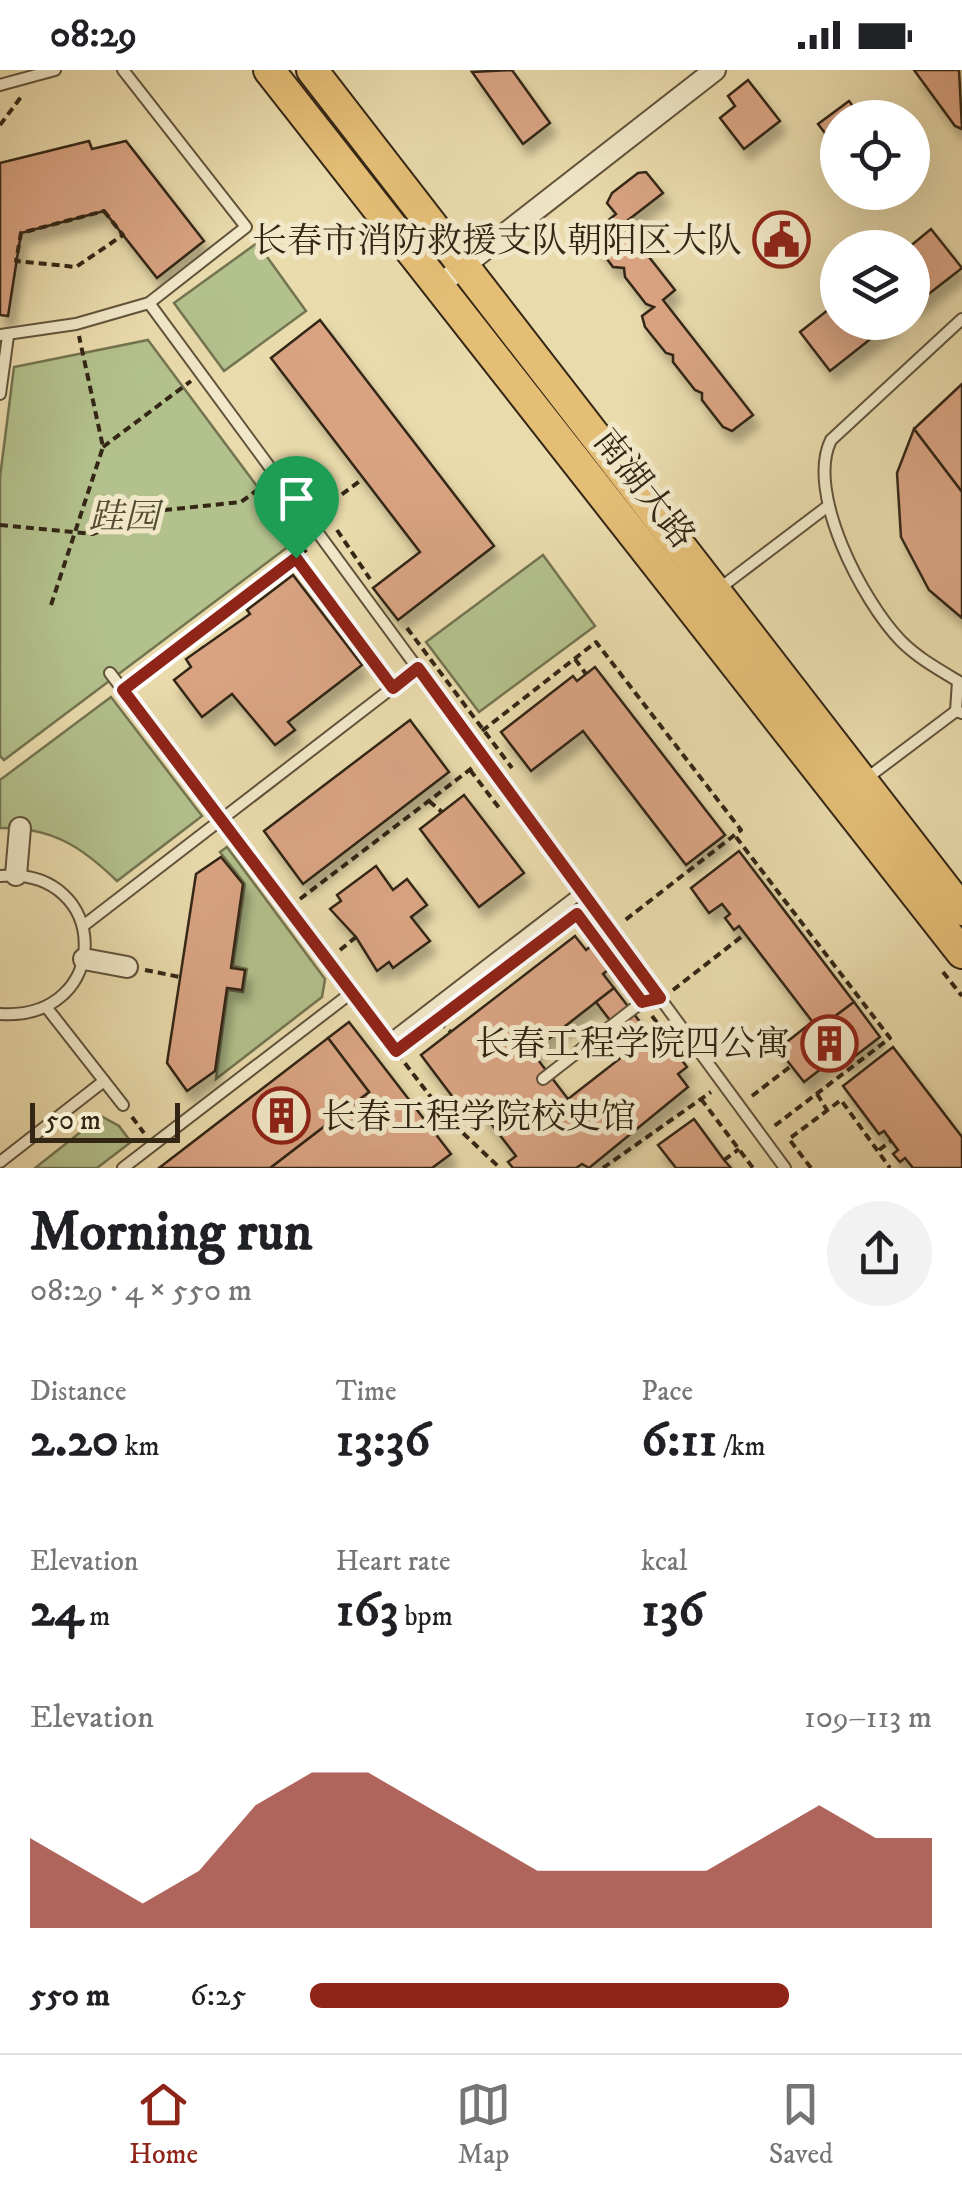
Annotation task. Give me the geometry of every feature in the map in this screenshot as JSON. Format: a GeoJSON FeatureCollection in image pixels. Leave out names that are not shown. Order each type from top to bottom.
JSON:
{"type":"FeatureCollection","features":[{"type":"Feature","properties":{"kind":"main road","name":"南湖大路"},"geometry":{"type":"LineString","coordinates":[[269,70],[962,952]]}},
{"type":"Feature","properties":{"kind":"main road","name":"南湖大路"},"geometry":{"type":"LineString","coordinates":[[312,70],[962,910]]}},
{"type":"Feature","properties":{"kind":"street"},"geometry":{"type":"LineString","coordinates":[[438,286],[716,70]]}},
{"type":"Feature","properties":{"kind":"street"},"geometry":{"type":"LineString","coordinates":[[8,875],[20,828]]}},
{"type":"Feature","properties":{"kind":"street"},"geometry":{"type":"LineString","coordinates":[[84,959],[127,966]]}},
{"type":"Feature","properties":{"kind":"lane"},"geometry":{"type":"LineString","coordinates":[[0,85],[55,70]]}},
{"type":"Feature","properties":{"kind":"lane"},"geometry":{"type":"LineString","coordinates":[[0,394],[4,336],[76,324],[149,303],[246,227],[122,70]]}},
{"type":"Feature","properties":{"kind":"lane"},"geometry":{"type":"LineString","coordinates":[[149,303],[786,1168]]}},
{"type":"Feature","properties":{"kind":"lane"},"geometry":{"type":"LineString","coordinates":[[862,782],[959,712],[958,681],[902,642],[878,613],[828,506],[821,476],[822,457],[831,440],[962,319]]}},
{"type":"Feature","properties":{"kind":"lane"},"geometry":{"type":"LineString","coordinates":[[716,592],[828,506]]}},
{"type":"Feature","properties":{"kind":"lane"},"geometry":{"type":"LineString","coordinates":[[83,926],[224,822],[418,668]]}},
{"type":"Feature","properties":{"kind":"lane"},"geometry":{"type":"LineString","coordinates":[[110,673],[392,1046],[584,891]]}},
{"type":"Feature","properties":{"kind":"lane"},"geometry":{"type":"LineString","coordinates":[[0,1014],[24,1014],[47,1008],[70,988],[84,959],[83,926],[67,896],[49,882],[8,875]]}},
{"type":"Feature","properties":{"kind":"lane"},"geometry":{"type":"LineString","coordinates":[[123,1168],[351,993]]}},
{"type":"Feature","properties":{"kind":"lane"},"geometry":{"type":"LineString","coordinates":[[543,1079],[642,1002],[660,998]]}},
{"type":"Feature","properties":{"kind":"lane"},"geometry":{"type":"LineString","coordinates":[[47,1008],[123,1105]]}},
{"type":"Feature","properties":{"kind":"lane"},"geometry":{"type":"LineString","coordinates":[[0,1162],[104,1081]]}},
{"type":"Feature","properties":{"kind":"path"},"geometry":{"type":"LineString","coordinates":[[0,125],[24,94]]}},
{"type":"Feature","properties":{"kind":"path"},"geometry":{"type":"LineString","coordinates":[[104,211],[123,235],[76,267],[16,261],[20,233],[104,211]]}},
{"type":"Feature","properties":{"kind":"path"},"geometry":{"type":"LineString","coordinates":[[51,605],[103,447],[76,324]]}},
{"type":"Feature","properties":{"kind":"path"},"geometry":{"type":"LineString","coordinates":[[103,447],[201,374]]}},
{"type":"Feature","properties":{"kind":"path"},"geometry":{"type":"LineString","coordinates":[[0,525],[93,534],[146,512],[241,502],[276,476]]}},
{"type":"Feature","properties":{"kind":"path"},"geometry":{"type":"LineString","coordinates":[[322,510],[364,478]]}},
{"type":"Feature","properties":{"kind":"path"},"geometry":{"type":"LineString","coordinates":[[123,690],[296,558],[393,688]]}},
{"type":"Feature","properties":{"kind":"path"},"geometry":{"type":"LineString","coordinates":[[193,637],[202,647]]}},
{"type":"Feature","properties":{"kind":"path"},"geometry":{"type":"LineString","coordinates":[[470,740],[596,642],[742,830],[622,923]]}},
{"type":"Feature","properties":{"kind":"path"},"geometry":{"type":"LineString","coordinates":[[575,658],[586,674]]}},
{"type":"Feature","properties":{"kind":"path"},"geometry":{"type":"LineString","coordinates":[[288,908],[484,758]]}},
{"type":"Feature","properties":{"kind":"path"},"geometry":{"type":"LineString","coordinates":[[470,770],[505,815]]}},
{"type":"Feature","properties":{"kind":"path"},"geometry":{"type":"LineString","coordinates":[[429,800],[442,812]]}},
{"type":"Feature","properties":{"kind":"path"},"geometry":{"type":"LineString","coordinates":[[734,835],[890,1038],[762,1136]]}},
{"type":"Feature","properties":{"kind":"path"},"geometry":{"type":"LineString","coordinates":[[577,914],[671,1041]]}},
{"type":"Feature","properties":{"kind":"path"},"geometry":{"type":"LineString","coordinates":[[660,998],[746,934]]}},
{"type":"Feature","properties":{"kind":"path"},"geometry":{"type":"LineString","coordinates":[[326,960],[356,938]]}},
{"type":"Feature","properties":{"kind":"path"},"geometry":{"type":"LineString","coordinates":[[127,966],[180,977]]}},
{"type":"Feature","properties":{"kind":"path"},"geometry":{"type":"LineString","coordinates":[[436,1020],[450,1032]]}},
{"type":"Feature","properties":{"kind":"path"},"geometry":{"type":"LineString","coordinates":[[409,1041],[392,1046],[447,1118],[500,1168]]}},
{"type":"Feature","properties":{"kind":"path"},"geometry":{"type":"LineString","coordinates":[[752,1096],[791,1066]]}},
{"type":"Feature","properties":{"kind":"path"},"geometry":{"type":"LineString","coordinates":[[700,1080],[710,1093]]}},
{"type":"Feature","properties":{"kind":"path"},"geometry":{"type":"LineString","coordinates":[[603,1168],[723,1083]]}},
{"type":"Feature","properties":{"kind":"path"},"geometry":{"type":"LineString","coordinates":[[817,1094],[828,1110]]}},
{"type":"Feature","properties":{"kind":"path"},"geometry":{"type":"LineString","coordinates":[[701,1100],[753,1168]]}},
{"type":"Feature","properties":{"kind":"path"},"geometry":{"type":"LineString","coordinates":[[810,1168],[789,1139],[842,1100],[890,1168]]}},
{"type":"Feature","properties":{"kind":"path"},"geometry":{"type":"LineString","coordinates":[[123,1105],[153,1144]]}},
{"type":"Feature","properties":{"kind":"path"},"geometry":{"type":"LineString","coordinates":[[879,1150],[891,1141]]}},
{"type":"Feature","properties":{"kind":"path"},"geometry":{"type":"LineString","coordinates":[[724,1160],[739,1149]]}},
{"type":"Feature","properties":{"kind":"green space"},"geometry":{"type":"Polygon","coordinates":[[[257,243],[306,311],[224,371],[174,303],[257,243]]]}},
{"type":"Feature","properties":{"kind":"green space","name":"跬园"},"geometry":{"type":"Polygon","coordinates":[[[148,340],[297,540],[4,760],[0,756],[0,477],[14,367],[148,340]]]}},
{"type":"Feature","properties":{"kind":"green space"},"geometry":{"type":"Polygon","coordinates":[[[543,555],[595,626],[479,712],[426,642],[543,555]]]}},
{"type":"Feature","properties":{"kind":"green space"},"geometry":{"type":"Polygon","coordinates":[[[111,697],[202,816],[117,881],[64,841],[35,831],[0,828],[0,780],[111,697]]]}},
{"type":"Feature","properties":{"kind":"green space"},"geometry":{"type":"Polygon","coordinates":[[[227,847],[325,979],[322,997],[216,1079],[228,990],[243,992],[247,969],[233,966],[245,884],[220,852],[227,847]]]}},
{"type":"Feature","properties":{"kind":"green space"},"geometry":{"type":"Polygon","coordinates":[[[101,1116],[119,1126],[131,1142],[97,1168],[35,1168],[101,1116]]]}},
{"type":"Feature","properties":{"kind":"building"},"geometry":{"type":"Polygon","coordinates":[[[512,70],[550,123],[523,144],[472,72],[512,70]]]}},
{"type":"Feature","properties":{"kind":"building"},"geometry":{"type":"Polygon","coordinates":[[[914,70],[959,70],[962,129],[955,126],[914,70]]]}},
{"type":"Feature","properties":{"kind":"building"},"geometry":{"type":"Polygon","coordinates":[[[748,80],[780,121],[744,149],[720,118],[735,106],[728,96],[748,80]]]}},
{"type":"Feature","properties":{"kind":"building"},"geometry":{"type":"Polygon","coordinates":[[[89,141],[92,149],[126,141],[204,241],[157,278],[104,211],[21,233],[8,316],[0,315],[0,163],[89,141]]]}},
{"type":"Feature","properties":{"kind":"building"},"geometry":{"type":"Polygon","coordinates":[[[646,172],[663,193],[623,224],[675,290],[663,300],[753,415],[732,431],[723,427],[702,400],[702,393],[695,390],[673,362],[673,355],[666,353],[645,327],[642,316],[654,307],[646,304],[625,277],[624,268],[613,267],[595,243],[595,231],[616,214],[607,203],[612,193],[638,173],[646,172]]]}},
{"type":"Feature","properties":{"kind":"building"},"geometry":{"type":"Polygon","coordinates":[[[931,229],[962,268],[930,293],[930,230],[931,229]]]}},
{"type":"Feature","properties":{"kind":"building"},"geometry":{"type":"Polygon","coordinates":[[[820,316],[820,340],[869,340],[830,371],[800,332],[820,316]]]}},
{"type":"Feature","properties":{"kind":"building"},"geometry":{"type":"Polygon","coordinates":[[[320,320],[494,546],[398,620],[373,588],[420,552],[271,358],[320,320]]]}},
{"type":"Feature","properties":{"kind":"building"},"geometry":{"type":"Polygon","coordinates":[[[962,384],[962,492],[914,429],[962,384]]]}},
{"type":"Feature","properties":{"kind":"building"},"geometry":{"type":"Polygon","coordinates":[[[914,429],[962,492],[962,618],[929,590],[901,537],[897,473],[914,429]]]}},
{"type":"Feature","properties":{"kind":"building"},"geometry":{"type":"Polygon","coordinates":[[[293,575],[362,665],[288,722],[295,730],[275,745],[232,694],[202,717],[174,680],[191,667],[186,659],[250,614],[247,610],[293,575]]]}},
{"type":"Feature","properties":{"kind":"building"},"geometry":{"type":"Polygon","coordinates":[[[595,667],[725,835],[686,865],[583,731],[531,771],[501,732],[573,676],[577,681],[595,667]]]}},
{"type":"Feature","properties":{"kind":"building"},"geometry":{"type":"Polygon","coordinates":[[[410,720],[449,772],[303,884],[264,831],[410,720]]]}},
{"type":"Feature","properties":{"kind":"building"},"geometry":{"type":"Polygon","coordinates":[[[464,795],[524,873],[479,907],[420,829],[464,795]]]}},
{"type":"Feature","properties":{"kind":"building"},"geometry":{"type":"Polygon","coordinates":[[[739,851],[854,1002],[818,1029],[739,926],[734,930],[725,918],[730,914],[722,904],[709,913],[691,888],[739,851]]]}},
{"type":"Feature","properties":{"kind":"building"},"geometry":{"type":"Polygon","coordinates":[[[221,857],[243,884],[231,968],[245,970],[242,990],[227,988],[215,1071],[187,1091],[167,1063],[196,874],[221,857]]]}},
{"type":"Feature","properties":{"kind":"building"},"geometry":{"type":"Polygon","coordinates":[[[376,866],[393,890],[407,879],[427,905],[411,917],[430,941],[393,968],[389,962],[377,971],[356,937],[330,909],[341,901],[337,895],[376,866]]]}},
{"type":"Feature","properties":{"kind":"building"},"geometry":{"type":"Polygon","coordinates":[[[575,936],[586,950],[591,946],[609,969],[603,974],[614,988],[532,1052],[568,1099],[650,1035],[661,1050],[669,1043],[687,1067],[678,1074],[688,1087],[589,1168],[582,1164],[576,1168],[513,1168],[508,1162],[516,1156],[472,1099],[461,1108],[421,1055],[575,936]]]}},
{"type":"Feature","properties":{"kind":"building"},"geometry":{"type":"Polygon","coordinates":[[[614,988],[650,1035],[632,1049],[596,1002],[614,988]]]}},
{"type":"Feature","properties":{"kind":"building","name":"长春工程学院四公寓"},"geometry":{"type":"Polygon","coordinates":[[[854,1002],[880,1037],[846,1063],[839,1055],[804,1082],[778,1049],[812,1022],[818,1029],[854,1002]]]}},
{"type":"Feature","properties":{"kind":"building"},"geometry":{"type":"Polygon","coordinates":[[[349,1022],[451,1154],[432,1168],[270,1168],[369,1092],[328,1038],[349,1022]]]}},
{"type":"Feature","properties":{"kind":"building","name":"长春工程学院校史馆"},"geometry":{"type":"Polygon","coordinates":[[[328,1038],[369,1092],[270,1168],[159,1168],[328,1038]]]}},
{"type":"Feature","properties":{"kind":"building"},"geometry":{"type":"Polygon","coordinates":[[[893,1047],[962,1137],[962,1168],[913,1168],[905,1158],[900,1162],[893,1154],[898,1150],[884,1131],[879,1134],[843,1086],[893,1047]]]}},
{"type":"Feature","properties":{"kind":"building"},"geometry":{"type":"Polygon","coordinates":[[[694,1119],[731,1168],[676,1168],[658,1145],[694,1119]]]}},
{"type":"Feature","properties":{"kind":"place","name":"长春市消防救援支队朝阳区大队"},"geometry":{"type":"Point","coordinates":[781,240]}},
{"type":"Feature","properties":{"kind":"place","name":"长春工程学院四公寓"},"geometry":{"type":"Point","coordinates":[829,1043]}},
{"type":"Feature","properties":{"kind":"place","name":"长春工程学院校史馆"},"geometry":{"type":"Point","coordinates":[282,1116]}},
{"type":"Feature","properties":{"kind":"route"},"geometry":{"type":"LineString","coordinates":[[296,558],[393,688],[418,668],[660,998],[642,1002],[577,914],[396,1051],[123,690],[296,558]]}}]}
